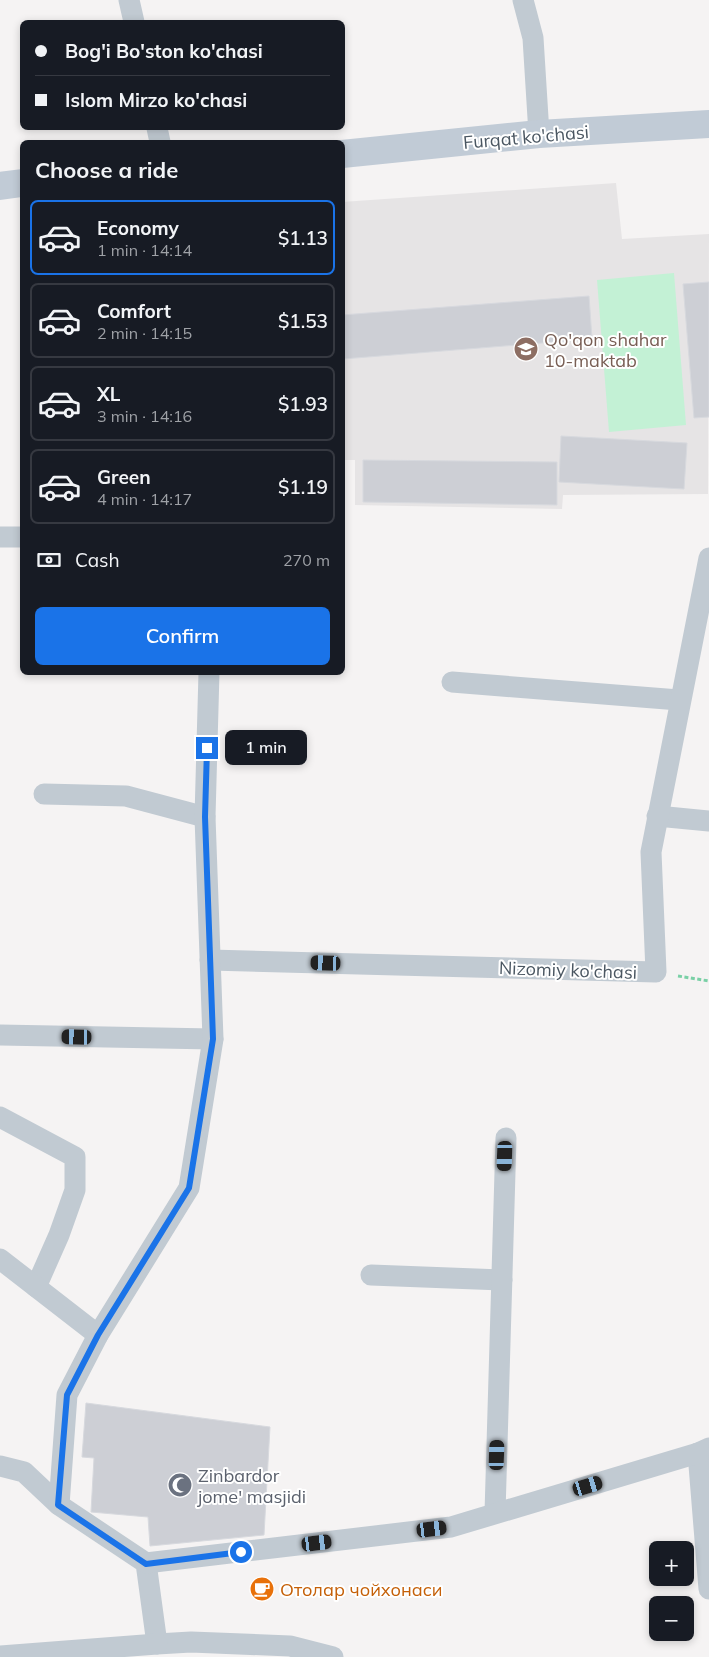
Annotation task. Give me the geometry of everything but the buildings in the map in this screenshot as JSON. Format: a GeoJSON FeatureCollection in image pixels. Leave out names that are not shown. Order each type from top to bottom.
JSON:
{"type":"FeatureCollection","features":[{"type":"Feature","properties":{"kind":"main road","name":"Furqat ko'chasi"},"geometry":{"type":"LineString","coordinates":[[345,154],[539,134],[709,124]]}},
{"type":"Feature","properties":{"kind":"main road"},"geometry":{"type":"LineString","coordinates":[[0,186],[20,184]]}},
{"type":"Feature","properties":{"kind":"street"},"geometry":{"type":"LineString","coordinates":[[129,0],[134,20]]}},
{"type":"Feature","properties":{"kind":"street"},"geometry":{"type":"LineString","coordinates":[[523,0],[533,38],[539,134]]}},
{"type":"Feature","properties":{"kind":"street"},"geometry":{"type":"LineString","coordinates":[[0,537],[20,537]]}},
{"type":"Feature","properties":{"kind":"street","name":"Nizomiy ko'chasi"},"geometry":{"type":"LineString","coordinates":[[210,960],[656,972],[651,852],[709,558]]}},
{"type":"Feature","properties":{"kind":"street"},"geometry":{"type":"LineString","coordinates":[[58,1505],[67,1395],[98,1335],[189,1188],[213,1039],[205,817],[209,675]]}},
{"type":"Feature","properties":{"kind":"street"},"geometry":{"type":"LineString","coordinates":[[452,682],[680,700]]}},
{"type":"Feature","properties":{"kind":"street"},"geometry":{"type":"LineString","coordinates":[[44,794],[126,796],[205,817]]}},
{"type":"Feature","properties":{"kind":"street"},"geometry":{"type":"LineString","coordinates":[[658,816],[709,820]]}},
{"type":"Feature","properties":{"kind":"street"},"geometry":{"type":"LineString","coordinates":[[0,1036],[213,1039]]}},
{"type":"Feature","properties":{"kind":"street"},"geometry":{"type":"LineString","coordinates":[[0,1116],[76,1157],[76,1190],[36,1287]]}},
{"type":"Feature","properties":{"kind":"street"},"geometry":{"type":"LineString","coordinates":[[495,1513],[506,1138]]}},
{"type":"Feature","properties":{"kind":"street"},"geometry":{"type":"LineString","coordinates":[[0,1259],[98,1335]]}},
{"type":"Feature","properties":{"kind":"street"},"geometry":{"type":"LineString","coordinates":[[371,1275],[502,1280]]}},
{"type":"Feature","properties":{"kind":"street"},"geometry":{"type":"LineString","coordinates":[[0,1466],[24,1472],[58,1505],[146,1564],[451,1527],[704,1451],[709,1589]]}},
{"type":"Feature","properties":{"kind":"street"},"geometry":{"type":"LineString","coordinates":[[146,1564],[157,1644]]}},
{"type":"Feature","properties":{"kind":"street"},"geometry":{"type":"LineString","coordinates":[[0,1656],[157,1644],[193,1650],[290,1646],[333,1657]]}},
{"type":"Feature","properties":{"kind":"path"},"geometry":{"type":"LineString","coordinates":[[656,972],[709,981]]}},
{"type":"Feature","properties":{"kind":"shaded area","name":"Qo'qon shahar 10-maktab"},"geometry":{"type":"Polygon","coordinates":[[[616,183],[622,239],[709,234],[708,494],[563,495],[562,509],[355,505],[355,460],[345,460],[345,202],[616,183]]]}},
{"type":"Feature","properties":{"kind":"green space"},"geometry":{"type":"Polygon","coordinates":[[[674,273],[686,425],[609,432],[597,280],[674,273]]]}},
{"type":"Feature","properties":{"kind":"place","name":"Qo'qon shahar 10-maktab"},"geometry":{"type":"Point","coordinates":[526,349]}},
{"type":"Feature","properties":{"kind":"place","name":"Zinbardor jome' masjidi"},"geometry":{"type":"Point","coordinates":[180,1485]}},
{"type":"Feature","properties":{"kind":"place","name":"Отолар чойхонаси"},"geometry":{"type":"Point","coordinates":[262,1589]}},
{"type":"Feature","properties":{"kind":"route"},"geometry":{"type":"LineString","coordinates":[[207,748],[205,817],[213,1039],[189,1188],[98,1335],[67,1395],[58,1505],[146,1564],[241,1552]]}}]}
